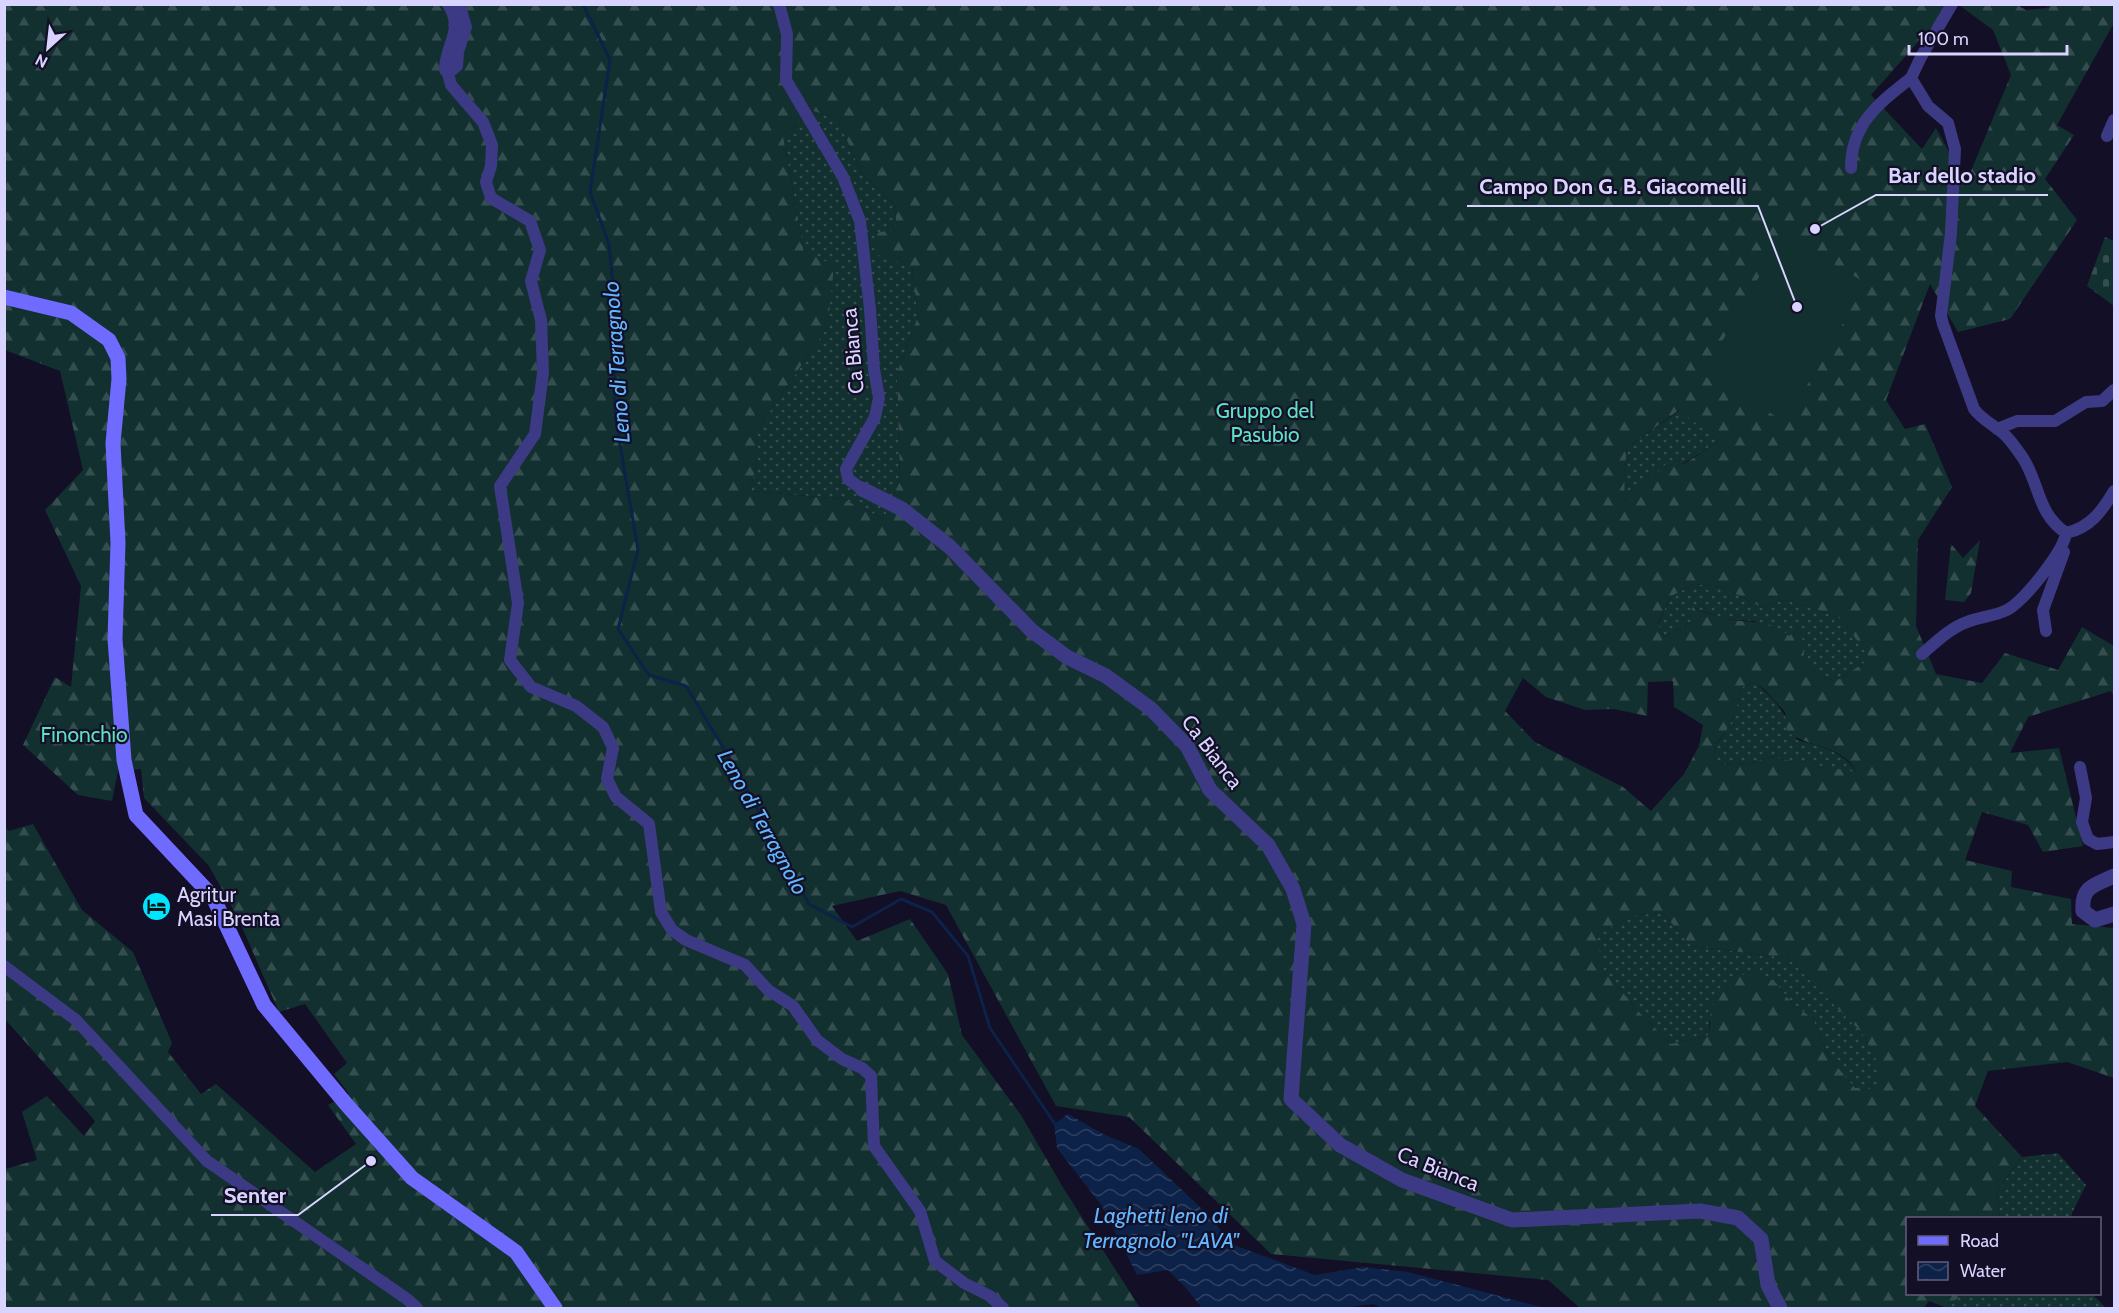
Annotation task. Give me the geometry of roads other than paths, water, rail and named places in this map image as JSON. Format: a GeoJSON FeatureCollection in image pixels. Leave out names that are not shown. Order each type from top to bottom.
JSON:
{"type":"FeatureCollection","features":[{"type":"Feature","properties":{"kind":"main road"},"geometry":{"type":"LineString","coordinates":[[4,297],[71,313],[109,340],[118,358],[119,379],[113,442],[118,543],[115,639],[124,760],[136,815],[213,897],[264,1005],[346,1104],[412,1178],[516,1252],[555,1308]]}},
{"type":"Feature","properties":{"kind":"street"},"geometry":{"type":"LineString","coordinates":[[448,4],[455,16],[455,32],[445,58],[445,70],[451,85],[483,123],[492,146],[491,166],[486,182],[491,198],[530,221],[540,250],[531,281],[541,320],[543,373],[535,435],[501,486],[518,603],[510,660],[531,687],[576,706],[603,727],[613,747],[607,779],[616,797],[649,824],[661,912],[672,930],[686,940],[745,965],[768,990],[793,1006],[817,1040],[842,1059],[862,1068],[871,1076],[874,1146],[920,1211],[935,1260],[964,1282],[990,1296],[1003,1308]]}},
{"type":"Feature","properties":{"kind":"street"},"geometry":{"type":"LineString","coordinates":[[448,73],[457,66],[458,51],[466,27],[459,4]]}},
{"type":"Feature","properties":{"kind":"street","name":"Ca Bianca"},"geometry":{"type":"LineString","coordinates":[[779,4],[786,33],[786,80],[843,177],[860,221],[874,369],[879,398],[875,417],[846,469],[848,479],[862,489],[902,509],[950,548],[1032,631],[1067,657],[1106,676],[1151,709],[1188,746],[1210,790],[1268,845],[1293,889],[1304,924],[1291,1099],[1340,1146],[1402,1180],[1512,1220],[1700,1211],[1738,1218],[1761,1239],[1768,1285],[1780,1308]]}},
{"type":"Feature","properties":{"kind":"street"},"geometry":{"type":"LineString","coordinates":[[1851,168],[1851,152],[1856,133],[1868,117],[1911,78],[1920,57],[1952,4]]}},
{"type":"Feature","properties":{"kind":"street"},"geometry":{"type":"LineString","coordinates":[[1911,78],[1928,106],[1948,123],[1955,149],[1951,233],[1941,316],[1943,324],[1974,409],[1983,420],[2006,436],[2025,461],[2042,505],[2054,524],[2066,536],[2065,551],[2043,610],[2046,631]]}},
{"type":"Feature","properties":{"kind":"street"},"geometry":{"type":"LineString","coordinates":[[2107,136],[2115,120]]}},
{"type":"Feature","properties":{"kind":"street"},"geometry":{"type":"LineString","coordinates":[[1997,429],[2017,421],[2055,421],[2086,402],[2102,401],[2115,390]]}},
{"type":"Feature","properties":{"kind":"street"},"geometry":{"type":"LineString","coordinates":[[1922,654],[1958,626],[2007,610],[2018,602],[2055,558],[2066,536],[2084,528],[2102,511],[2115,491]]}},
{"type":"Feature","properties":{"kind":"street"},"geometry":{"type":"LineString","coordinates":[[2080,767],[2086,798],[2082,822],[2088,839],[2097,844],[2115,842]]}},
{"type":"Feature","properties":{"kind":"street"},"geometry":{"type":"LineString","coordinates":[[2115,876],[2090,887],[2082,899],[2083,911],[2095,920],[2115,914]]}},
{"type":"Feature","properties":{"kind":"street"},"geometry":{"type":"LineString","coordinates":[[4,966],[76,1020],[207,1161],[417,1308]]}},
{"type":"Feature","properties":{"kind":"water","name":"Laghetti leno di Terragnolo \"LAVA\""},"geometry":{"type":"Polygon","coordinates":[[[1068,1114],[1103,1134],[1139,1149],[1204,1211],[1234,1245],[1315,1275],[1363,1267],[1408,1272],[1545,1308],[1381,1308],[1374,1304],[1341,1308],[1202,1308],[1168,1270],[1137,1275],[1102,1206],[1057,1148],[1054,1124],[1068,1114]]]}},
{"type":"Feature","properties":{"kind":"waterway","name":"Leno di Terragnolo"},"geometry":{"type":"LineString","coordinates":[[583,4],[610,60],[590,192],[609,244],[613,285],[615,415],[638,550],[618,629],[649,675],[686,686],[733,764],[809,904],[852,927],[901,899],[932,912],[968,956],[990,1028],[1057,1127]]}},
{"type":"Feature","properties":{"kind":"place","name":"Bar dello stadio"},"geometry":{"type":"Point","coordinates":[1815,229]}},
{"type":"Feature","properties":{"kind":"place","name":"Campo Don G. B. Giacomelli"},"geometry":{"type":"Point","coordinates":[1797,307]}},
{"type":"Feature","properties":{"kind":"place","name":"Agritur Masi Brenta"},"geometry":{"type":"Point","coordinates":[156,907]}},
{"type":"Feature","properties":{"kind":"place","name":"Senter"},"geometry":{"type":"Point","coordinates":[371,1161]}},
{"type":"Feature","properties":{"kind":"park label","name":"Gruppo del Pasubio"},"geometry":{"type":"Point","coordinates":[1265,423]}},
{"type":"Feature","properties":{"kind":"park label","name":"Finonchio"},"geometry":{"type":"Point","coordinates":[84,735]}}]}
